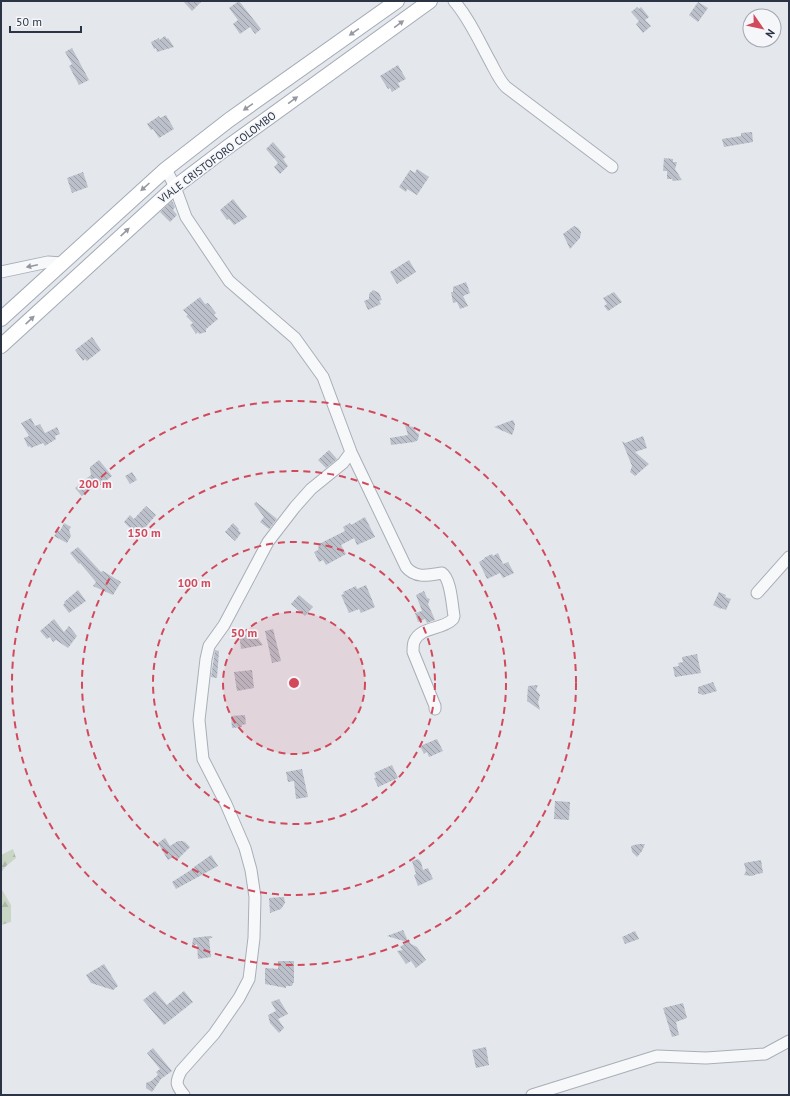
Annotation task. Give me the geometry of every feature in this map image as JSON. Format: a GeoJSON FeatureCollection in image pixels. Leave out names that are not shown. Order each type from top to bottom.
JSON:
{"type":"FeatureCollection","features":[{"type":"Feature","properties":{"kind":"main road","name":"VIALE CRISTOFORO COLOMBO"},"geometry":{"type":"LineString","coordinates":[[1,319],[166,169],[229,120],[397,1]]}},
{"type":"Feature","properties":{"kind":"main road","name":"VIALE CRISTOFORO COLOMBO"},"geometry":{"type":"LineString","coordinates":[[1,346],[175,187],[231,144],[430,1]]}},
{"type":"Feature","properties":{"kind":"street"},"geometry":{"type":"LineString","coordinates":[[454,1],[459,6],[470,24],[496,74],[506,88],[612,167]]}},
{"type":"Feature","properties":{"kind":"street"},"geometry":{"type":"LineString","coordinates":[[166,169],[175,187],[186,217],[229,281],[295,338],[323,377],[351,452],[406,567],[410,572],[423,576],[442,573],[448,580],[454,616],[453,619],[445,625],[425,631],[418,636],[414,643],[413,652],[435,709]]}},
{"type":"Feature","properties":{"kind":"street"},"geometry":{"type":"LineString","coordinates":[[1,272],[48,262],[62,262]]}},
{"type":"Feature","properties":{"kind":"street"},"geometry":{"type":"LineString","coordinates":[[184,1095],[178,1087],[178,1078],[181,1071],[214,1034],[239,998],[249,979],[254,938],[254,897],[251,870],[245,848],[226,804],[202,759],[199,720],[206,659],[209,646],[224,625],[268,542],[311,489],[343,462],[351,452]]}},
{"type":"Feature","properties":{"kind":"street"},"geometry":{"type":"LineString","coordinates":[[756,593],[789,557]]}},
{"type":"Feature","properties":{"kind":"street"},"geometry":{"type":"LineString","coordinates":[[532,1095],[656,1056],[706,1058],[766,1054],[789,1041]]}},
{"type":"Feature","properties":{"kind":"green space"},"geometry":{"type":"Polygon","coordinates":[[[13,849],[16,858],[5,867],[1,873],[1,855],[13,849]]]}},
{"type":"Feature","properties":{"kind":"green space"},"geometry":{"type":"Polygon","coordinates":[[[1,888],[11,905],[11,922],[1,925],[1,888]]]}},
{"type":"Feature","properties":{"kind":"building"},"geometry":{"type":"Polygon","coordinates":[[[183,1],[202,1],[192,11],[183,1]]]}},
{"type":"Feature","properties":{"kind":"building"},"geometry":{"type":"Polygon","coordinates":[[[239,1],[261,29],[255,34],[250,27],[240,34],[233,24],[238,20],[229,8],[239,1]]]}},
{"type":"Feature","properties":{"kind":"building"},"geometry":{"type":"Polygon","coordinates":[[[698,2],[708,8],[698,22],[689,15],[698,2]]]}},
{"type":"Feature","properties":{"kind":"building"},"geometry":{"type":"Polygon","coordinates":[[[637,7],[639,9],[641,7],[649,17],[645,20],[651,26],[643,33],[636,24],[639,21],[631,12],[637,7]]]}},
{"type":"Feature","properties":{"kind":"building"},"geometry":{"type":"Polygon","coordinates":[[[165,36],[174,47],[157,52],[156,48],[154,49],[151,42],[159,38],[159,40],[165,36]]]}},
{"type":"Feature","properties":{"kind":"building"},"geometry":{"type":"Polygon","coordinates":[[[72,48],[89,80],[79,85],[69,66],[72,64],[65,52],[72,48]]]}},
{"type":"Feature","properties":{"kind":"building"},"geometry":{"type":"Polygon","coordinates":[[[398,65],[406,79],[398,83],[400,87],[392,92],[390,88],[388,89],[380,76],[398,65]]]}},
{"type":"Feature","properties":{"kind":"building"},"geometry":{"type":"Polygon","coordinates":[[[166,115],[174,129],[159,138],[153,129],[151,130],[147,124],[159,116],[160,118],[166,115]]]}},
{"type":"Feature","properties":{"kind":"building"},"geometry":{"type":"Polygon","coordinates":[[[752,132],[753,142],[724,147],[722,139],[741,136],[741,133],[752,132]]]}},
{"type":"Feature","properties":{"kind":"building"},"geometry":{"type":"Polygon","coordinates":[[[273,142],[286,157],[283,159],[288,166],[280,174],[274,167],[278,163],[266,149],[273,142]]]}},
{"type":"Feature","properties":{"kind":"building"},"geometry":{"type":"Polygon","coordinates":[[[664,158],[673,159],[673,162],[677,162],[675,169],[682,180],[673,181],[672,179],[667,179],[667,171],[663,171],[664,158]]]}},
{"type":"Feature","properties":{"kind":"building"},"geometry":{"type":"Polygon","coordinates":[[[417,169],[429,177],[417,195],[407,189],[406,192],[399,187],[410,170],[415,173],[417,169]]]}},
{"type":"Feature","properties":{"kind":"building"},"geometry":{"type":"Polygon","coordinates":[[[83,172],[88,187],[72,193],[67,178],[83,172]]]}},
{"type":"Feature","properties":{"kind":"building"},"geometry":{"type":"Polygon","coordinates":[[[233,199],[247,217],[234,225],[229,219],[227,220],[220,210],[233,199]]]}},
{"type":"Feature","properties":{"kind":"building"},"geometry":{"type":"Polygon","coordinates":[[[172,201],[175,207],[173,210],[177,215],[170,222],[160,212],[172,201]]]}},
{"type":"Feature","properties":{"kind":"building"},"geometry":{"type":"Polygon","coordinates":[[[574,226],[581,232],[580,238],[570,249],[563,234],[574,226]]]}},
{"type":"Feature","properties":{"kind":"building"},"geometry":{"type":"Polygon","coordinates":[[[409,260],[416,272],[397,284],[390,272],[409,260]]]}},
{"type":"Feature","properties":{"kind":"building"},"geometry":{"type":"Polygon","coordinates":[[[466,282],[470,293],[463,296],[468,306],[460,309],[457,302],[453,303],[451,292],[453,292],[453,287],[466,282]]]}},
{"type":"Feature","properties":{"kind":"building"},"geometry":{"type":"Polygon","coordinates":[[[373,290],[379,293],[382,300],[379,301],[381,304],[368,310],[364,301],[369,299],[369,294],[373,290]]]}},
{"type":"Feature","properties":{"kind":"building"},"geometry":{"type":"Polygon","coordinates":[[[614,292],[622,302],[608,311],[604,306],[607,304],[603,298],[614,292]]]}},
{"type":"Feature","properties":{"kind":"building"},"geometry":{"type":"Polygon","coordinates":[[[200,297],[205,304],[208,303],[216,313],[214,315],[218,319],[206,329],[206,332],[199,334],[198,332],[196,334],[190,325],[193,323],[186,316],[188,315],[183,310],[200,297]]]}},
{"type":"Feature","properties":{"kind":"building"},"geometry":{"type":"Polygon","coordinates":[[[92,337],[101,350],[87,361],[85,359],[83,361],[75,350],[92,337]]]}},
{"type":"Feature","properties":{"kind":"building"},"geometry":{"type":"Polygon","coordinates":[[[31,418],[35,426],[40,424],[45,433],[57,427],[60,434],[55,436],[56,439],[45,446],[43,443],[31,448],[30,446],[28,447],[24,438],[29,436],[21,423],[31,418]]]}},
{"type":"Feature","properties":{"kind":"building"},"geometry":{"type":"Polygon","coordinates":[[[513,420],[515,424],[512,435],[494,427],[513,420]]]}},
{"type":"Feature","properties":{"kind":"building"},"geometry":{"type":"Polygon","coordinates":[[[405,425],[413,427],[419,434],[418,440],[414,442],[391,445],[390,438],[408,435],[405,425]]]}},
{"type":"Feature","properties":{"kind":"building"},"geometry":{"type":"Polygon","coordinates":[[[643,436],[647,448],[635,452],[649,464],[635,476],[630,472],[632,466],[622,441],[625,443],[643,436]]]}},
{"type":"Feature","properties":{"kind":"building"},"geometry":{"type":"Polygon","coordinates":[[[329,450],[337,459],[326,468],[318,460],[329,450]]]}},
{"type":"Feature","properties":{"kind":"building"},"geometry":{"type":"Polygon","coordinates":[[[99,460],[112,476],[98,487],[96,485],[82,496],[75,488],[91,475],[90,467],[99,460]]]}},
{"type":"Feature","properties":{"kind":"building"},"geometry":{"type":"Polygon","coordinates":[[[132,472],[137,480],[130,484],[125,476],[132,472]]]}},
{"type":"Feature","properties":{"kind":"building"},"geometry":{"type":"Polygon","coordinates":[[[256,502],[277,519],[269,529],[260,522],[264,517],[254,504],[256,502]]]}},
{"type":"Feature","properties":{"kind":"building"},"geometry":{"type":"Polygon","coordinates":[[[146,506],[156,515],[138,536],[124,522],[130,515],[134,519],[146,506]]]}},
{"type":"Feature","properties":{"kind":"building"},"geometry":{"type":"Polygon","coordinates":[[[365,517],[375,537],[357,545],[354,538],[341,545],[346,554],[326,565],[323,560],[319,562],[314,552],[318,550],[319,544],[345,531],[343,527],[350,523],[351,525],[365,517]]]}},
{"type":"Feature","properties":{"kind":"building"},"geometry":{"type":"Polygon","coordinates":[[[64,523],[71,527],[69,530],[71,536],[67,543],[54,536],[58,530],[60,531],[64,523]]]}},
{"type":"Feature","properties":{"kind":"building"},"geometry":{"type":"Polygon","coordinates":[[[233,523],[241,533],[235,541],[225,532],[233,523]]]}},
{"type":"Feature","properties":{"kind":"building"},"geometry":{"type":"Polygon","coordinates":[[[78,547],[101,572],[103,571],[121,582],[113,595],[93,586],[96,582],[70,553],[78,547]]]}},
{"type":"Feature","properties":{"kind":"building"},"geometry":{"type":"Polygon","coordinates":[[[498,553],[503,564],[508,562],[514,573],[503,578],[500,573],[487,579],[479,562],[492,554],[493,556],[498,553]]]}},
{"type":"Feature","properties":{"kind":"building"},"geometry":{"type":"Polygon","coordinates":[[[366,585],[375,607],[361,613],[359,609],[349,613],[341,595],[344,594],[343,592],[356,586],[357,589],[366,585]]]}},
{"type":"Feature","properties":{"kind":"building"},"geometry":{"type":"Polygon","coordinates":[[[78,590],[86,601],[69,613],[63,605],[65,603],[64,602],[78,590]]]}},
{"type":"Feature","properties":{"kind":"building"},"geometry":{"type":"Polygon","coordinates":[[[424,591],[427,598],[430,599],[428,604],[435,620],[427,623],[425,619],[418,622],[415,613],[422,611],[416,595],[424,591]]]}},
{"type":"Feature","properties":{"kind":"building"},"geometry":{"type":"Polygon","coordinates":[[[719,592],[726,595],[725,597],[731,599],[726,610],[713,605],[719,592]]]}},
{"type":"Feature","properties":{"kind":"building"},"geometry":{"type":"Polygon","coordinates":[[[299,595],[313,607],[305,616],[291,604],[299,595]]]}},
{"type":"Feature","properties":{"kind":"building"},"geometry":{"type":"Polygon","coordinates":[[[54,619],[64,632],[69,626],[77,636],[68,648],[56,640],[53,642],[50,637],[47,639],[40,631],[54,619]]]}},
{"type":"Feature","properties":{"kind":"building"},"geometry":{"type":"Polygon","coordinates":[[[251,629],[263,645],[241,649],[239,633],[249,631],[251,629]]]}},
{"type":"Feature","properties":{"kind":"building"},"geometry":{"type":"Polygon","coordinates":[[[273,629],[281,661],[272,663],[265,631],[273,629]]]}},
{"type":"Feature","properties":{"kind":"building"},"geometry":{"type":"Polygon","coordinates":[[[215,650],[219,651],[217,678],[211,677],[215,650]]]}},
{"type":"Feature","properties":{"kind":"building"},"geometry":{"type":"Polygon","coordinates":[[[697,654],[701,673],[675,677],[673,667],[679,666],[678,663],[683,662],[682,657],[697,654]]]}},
{"type":"Feature","properties":{"kind":"building"},"geometry":{"type":"Polygon","coordinates":[[[252,670],[254,688],[237,691],[234,672],[252,670]]]}},
{"type":"Feature","properties":{"kind":"building"},"geometry":{"type":"Polygon","coordinates":[[[713,682],[717,691],[703,695],[698,693],[698,687],[713,682]]]}},
{"type":"Feature","properties":{"kind":"building"},"geometry":{"type":"Polygon","coordinates":[[[538,685],[536,690],[540,695],[538,702],[540,710],[527,701],[528,686],[538,685]]]}},
{"type":"Feature","properties":{"kind":"building"},"geometry":{"type":"Polygon","coordinates":[[[245,715],[246,724],[242,725],[242,727],[232,728],[231,716],[245,715]]]}},
{"type":"Feature","properties":{"kind":"building"},"geometry":{"type":"Polygon","coordinates":[[[437,739],[443,751],[429,757],[427,752],[424,754],[420,746],[437,739]]]}},
{"type":"Feature","properties":{"kind":"building"},"geometry":{"type":"Polygon","coordinates":[[[392,765],[398,778],[378,787],[374,778],[376,778],[374,773],[392,765]]]}},
{"type":"Feature","properties":{"kind":"building"},"geometry":{"type":"Polygon","coordinates":[[[302,769],[308,797],[296,799],[294,781],[288,782],[286,772],[302,769]]]}},
{"type":"Feature","properties":{"kind":"building"},"geometry":{"type":"Polygon","coordinates":[[[555,801],[570,802],[569,820],[554,819],[555,801]]]}},
{"type":"Feature","properties":{"kind":"building"},"geometry":{"type":"Polygon","coordinates":[[[165,838],[170,846],[178,841],[182,841],[190,847],[177,860],[175,856],[168,860],[158,843],[165,838]]]}},
{"type":"Feature","properties":{"kind":"building"},"geometry":{"type":"Polygon","coordinates":[[[645,844],[637,857],[632,852],[631,846],[645,844]]]}},
{"type":"Feature","properties":{"kind":"building"},"geometry":{"type":"Polygon","coordinates":[[[211,855],[218,866],[176,889],[172,882],[211,855]]]}},
{"type":"Feature","properties":{"kind":"building"},"geometry":{"type":"Polygon","coordinates":[[[418,859],[421,862],[423,870],[428,868],[433,879],[418,886],[414,875],[416,874],[412,861],[418,859]]]}},
{"type":"Feature","properties":{"kind":"building"},"geometry":{"type":"Polygon","coordinates":[[[761,860],[763,873],[752,876],[744,875],[746,871],[744,863],[761,860]]]}},
{"type":"Feature","properties":{"kind":"building"},"geometry":{"type":"Polygon","coordinates":[[[284,897],[285,903],[281,909],[270,913],[269,898],[284,897]]]}},
{"type":"Feature","properties":{"kind":"building"},"geometry":{"type":"Polygon","coordinates":[[[403,930],[408,941],[417,947],[426,960],[416,968],[411,961],[406,964],[397,951],[403,950],[400,947],[407,942],[387,936],[403,930]]]}},
{"type":"Feature","properties":{"kind":"building"},"geometry":{"type":"Polygon","coordinates":[[[635,931],[639,939],[625,944],[622,937],[635,931]]]}},
{"type":"Feature","properties":{"kind":"building"},"geometry":{"type":"Polygon","coordinates":[[[213,937],[209,939],[211,957],[198,959],[197,944],[192,947],[193,938],[213,937]]]}},
{"type":"Feature","properties":{"kind":"building"},"geometry":{"type":"Polygon","coordinates":[[[278,961],[294,961],[294,983],[292,986],[286,986],[286,988],[265,984],[265,968],[278,969],[278,961]]]}},
{"type":"Feature","properties":{"kind":"building"},"geometry":{"type":"Polygon","coordinates":[[[104,964],[118,986],[113,990],[91,983],[86,975],[104,964]]]}},
{"type":"Feature","properties":{"kind":"building"},"geometry":{"type":"Polygon","coordinates":[[[155,991],[167,1005],[184,991],[193,1002],[164,1025],[143,1000],[155,991]]]}},
{"type":"Feature","properties":{"kind":"building"},"geometry":{"type":"Polygon","coordinates":[[[279,999],[288,1014],[278,1019],[284,1028],[279,1033],[270,1023],[268,1015],[276,1011],[271,1002],[279,999]]]}},
{"type":"Feature","properties":{"kind":"building"},"geometry":{"type":"Polygon","coordinates":[[[683,1003],[687,1018],[676,1022],[679,1035],[672,1037],[663,1008],[683,1003]]]}},
{"type":"Feature","properties":{"kind":"building"},"geometry":{"type":"Polygon","coordinates":[[[486,1047],[489,1065],[476,1068],[472,1050],[486,1047]]]}},
{"type":"Feature","properties":{"kind":"building"},"geometry":{"type":"Polygon","coordinates":[[[153,1048],[172,1071],[161,1079],[152,1092],[146,1088],[146,1083],[158,1075],[156,1072],[160,1069],[147,1053],[153,1048]]]}}]}
